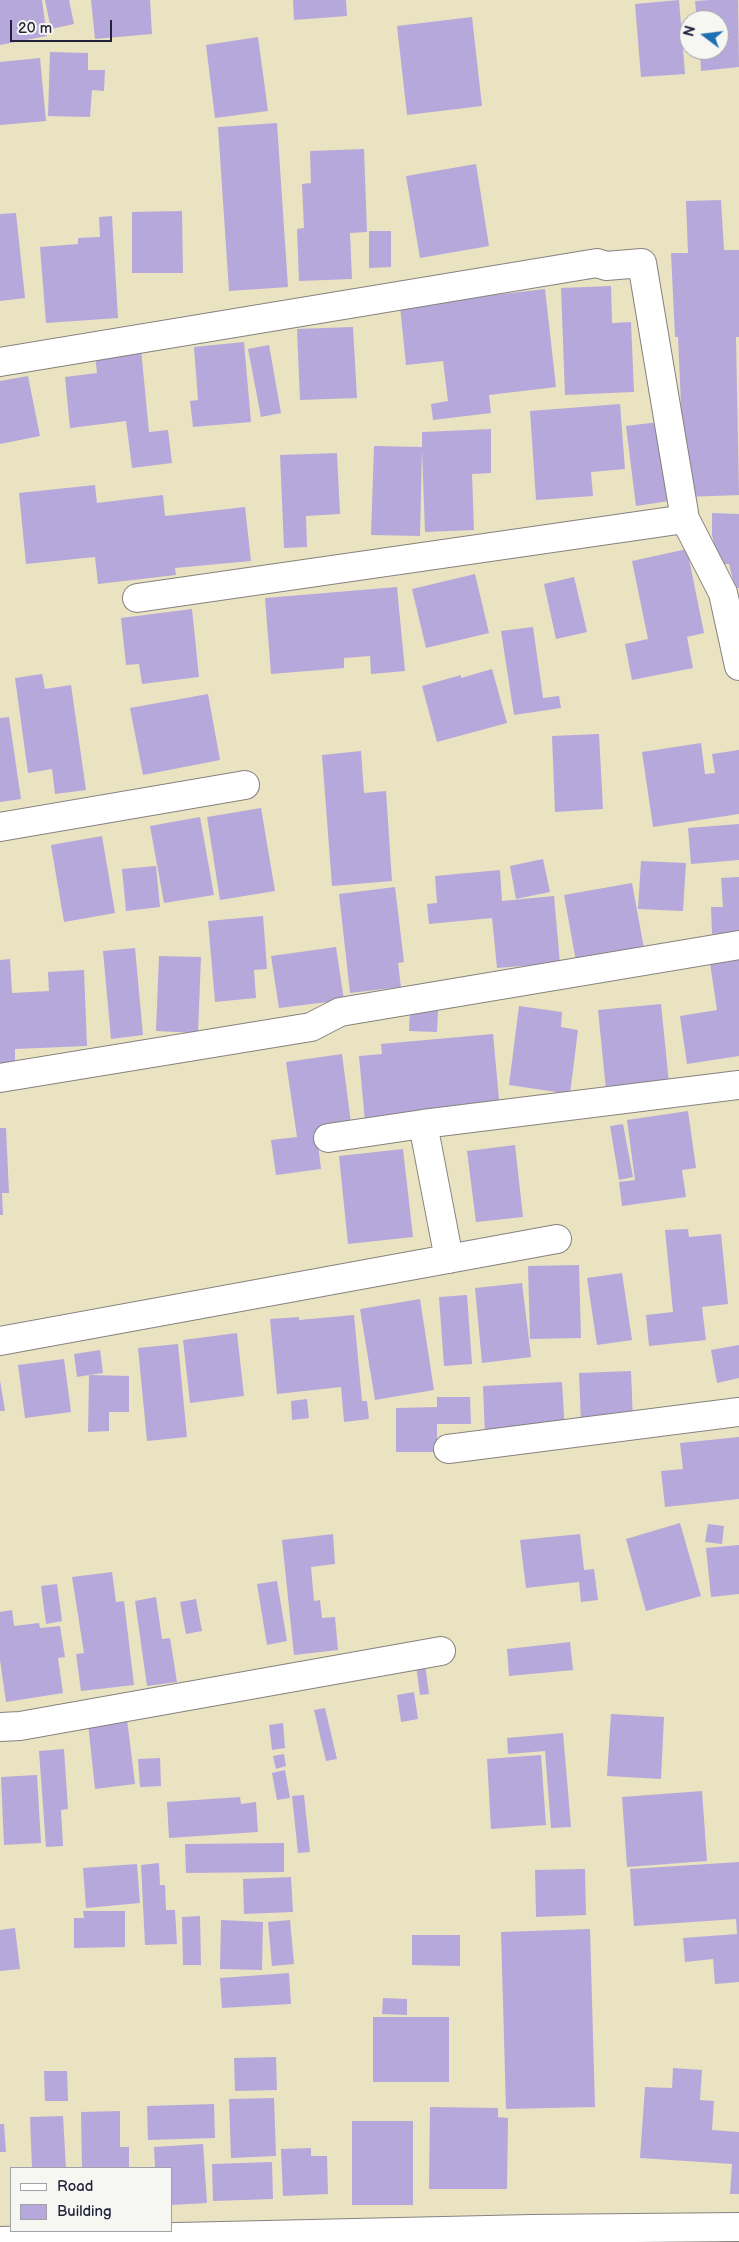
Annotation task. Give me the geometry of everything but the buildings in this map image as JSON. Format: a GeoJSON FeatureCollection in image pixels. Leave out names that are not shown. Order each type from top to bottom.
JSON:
{"type":"FeatureCollection","features":[{"type":"Feature","properties":{"kind":"street"},"geometry":{"type":"LineString","coordinates":[[0,362],[596,264],[606,266],[642,264],[685,519],[731,592],[739,666]]}},
{"type":"Feature","properties":{"kind":"street"},"geometry":{"type":"LineString","coordinates":[[137,598],[685,519]]}},
{"type":"Feature","properties":{"kind":"street"},"geometry":{"type":"LineString","coordinates":[[0,828],[245,785]]}},
{"type":"Feature","properties":{"kind":"street"},"geometry":{"type":"LineString","coordinates":[[0,1078],[310,1027],[340,1012],[739,945]]}},
{"type":"Feature","properties":{"kind":"street"},"geometry":{"type":"LineString","coordinates":[[328,1138],[424,1124],[739,1085]]}},
{"type":"Feature","properties":{"kind":"street"},"geometry":{"type":"LineString","coordinates":[[424,1124],[449,1259]]}},
{"type":"Feature","properties":{"kind":"street"},"geometry":{"type":"LineString","coordinates":[[0,1341],[557,1239]]}},
{"type":"Feature","properties":{"kind":"street"},"geometry":{"type":"LineString","coordinates":[[448,1449],[739,1412]]}},
{"type":"Feature","properties":{"kind":"street"},"geometry":{"type":"LineString","coordinates":[[0,1727],[20,1726],[441,1651]]}},
{"type":"Feature","properties":{"kind":"street"},"geometry":{"type":"LineString","coordinates":[[0,2241],[532,2235],[739,2227]]}}]}
